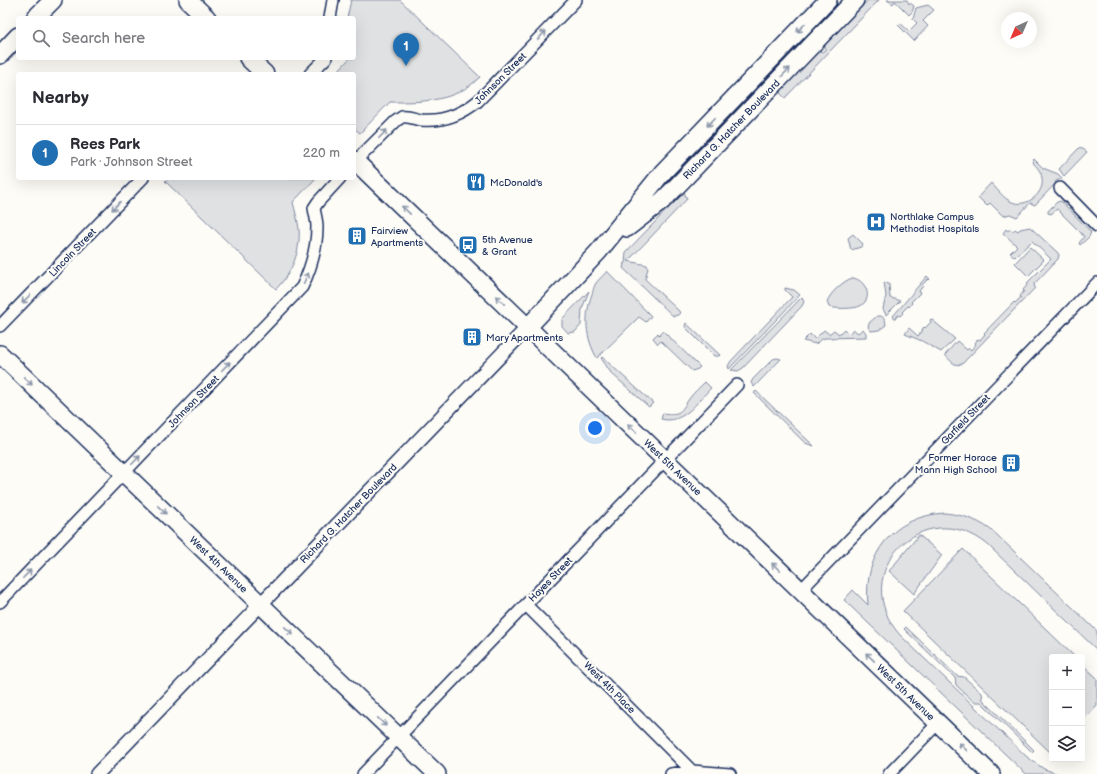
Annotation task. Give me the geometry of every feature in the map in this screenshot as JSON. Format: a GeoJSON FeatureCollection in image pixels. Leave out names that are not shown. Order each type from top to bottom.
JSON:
{"type":"FeatureCollection","features":[{"type":"Feature","properties":{"kind":"main road"},"geometry":{"type":"LineString","coordinates":[[37,16],[53,0]]}},
{"type":"Feature","properties":{"kind":"main road"},"geometry":{"type":"LineString","coordinates":[[188,0],[205,16]]}},
{"type":"Feature","properties":{"kind":"main road","name":"Richard G. Hatcher Boulevard"},"geometry":{"type":"LineString","coordinates":[[528,327],[599,251],[662,173],[828,0]]}},
{"type":"Feature","properties":{"kind":"main road","name":"Richard G. Hatcher Boulevard"},"geometry":{"type":"LineString","coordinates":[[599,251],[662,200],[855,0]]}},
{"type":"Feature","properties":{"kind":"main road"},"geometry":{"type":"LineString","coordinates":[[0,55],[16,38]]}},
{"type":"Feature","properties":{"kind":"main road"},"geometry":{"type":"LineString","coordinates":[[250,60],[263,72]]}},
{"type":"Feature","properties":{"kind":"main road"},"geometry":{"type":"LineString","coordinates":[[735,97],[749,110]]}},
{"type":"Feature","properties":{"kind":"main road","name":"West 5th Avenue"},"geometry":{"type":"LineString","coordinates":[[356,163],[991,774]]}},
{"type":"Feature","properties":{"kind":"main road","name":"West 4th Avenue"},"geometry":{"type":"LineString","coordinates":[[0,354],[437,774]]}},
{"type":"Feature","properties":{"kind":"street"},"geometry":{"type":"LineString","coordinates":[[330,16],[333,0]]}},
{"type":"Feature","properties":{"kind":"street","name":"Johnson Street"},"geometry":{"type":"LineString","coordinates":[[356,161],[396,121],[402,117],[421,120],[436,119],[447,117],[470,108],[478,102],[576,0]]}},
{"type":"Feature","properties":{"kind":"street"},"geometry":{"type":"LineString","coordinates":[[312,72],[324,60]]}},
{"type":"Feature","properties":{"kind":"street","name":"Lincoln Street"},"geometry":{"type":"LineString","coordinates":[[0,326],[142,180]]}},
{"type":"Feature","properties":{"kind":"street","name":"Johnson Street"},"geometry":{"type":"LineString","coordinates":[[0,602],[302,287],[310,269],[315,250],[317,226],[314,208],[338,180]]}},
{"type":"Feature","properties":{"kind":"street"},"geometry":{"type":"LineString","coordinates":[[1060,188],[1097,226]]}},
{"type":"Feature","properties":{"kind":"street","name":"Garfield Street"},"geometry":{"type":"LineString","coordinates":[[801,590],[1097,283]]}},
{"type":"Feature","properties":{"kind":"street","name":"Richard G. Hatcher Boulevard"},"geometry":{"type":"LineString","coordinates":[[97,774],[528,327]]}},
{"type":"Feature","properties":{"kind":"street","name":"Hayes Street"},"geometry":{"type":"LineString","coordinates":[[363,774],[737,385]]}},
{"type":"Feature","properties":{"kind":"street","name":"West 4th Place"},"geometry":{"type":"LineString","coordinates":[[526,604],[692,771]]}},
{"type":"Feature","properties":{"kind":"street"},"geometry":{"type":"LineString","coordinates":[[889,774],[938,723]]}},
{"type":"Feature","properties":{"kind":"street"},"geometry":{"type":"LineString","coordinates":[[671,774],[692,771],[730,774]]}},
{"type":"Feature","properties":{"kind":"shaded area"},"geometry":{"type":"Polygon","coordinates":[[[351,0],[400,0],[480,77],[470,85],[450,96],[427,101],[390,102],[360,133],[356,130],[356,72],[337,72],[348,60],[356,60],[356,16],[347,16],[351,0]]]}},
{"type":"Feature","properties":{"kind":"shaded area"},"geometry":{"type":"Polygon","coordinates":[[[868,0],[879,0],[785,98],[779,92],[819,50],[822,52],[825,50],[825,45],[868,0]]]}},
{"type":"Feature","properties":{"kind":"shaded area"},"geometry":{"type":"Polygon","coordinates":[[[887,0],[907,0],[909,4],[910,3],[914,6],[912,12],[909,15],[895,1],[893,4],[887,0]]]}},
{"type":"Feature","properties":{"kind":"shaded area"},"geometry":{"type":"Polygon","coordinates":[[[928,5],[934,10],[923,21],[928,26],[914,41],[898,25],[900,23],[909,31],[917,23],[913,19],[916,8],[928,5]]]}},
{"type":"Feature","properties":{"kind":"shaded area"},"geometry":{"type":"Polygon","coordinates":[[[1080,147],[1087,152],[1064,176],[1059,169],[1080,147]]]}},
{"type":"Feature","properties":{"kind":"shaded area"},"geometry":{"type":"Polygon","coordinates":[[[1034,159],[1043,168],[1058,174],[1062,178],[1056,181],[1055,184],[1035,205],[1030,203],[1017,217],[1010,214],[1003,216],[990,203],[987,206],[978,197],[991,183],[1009,201],[1023,203],[1033,198],[1038,194],[1042,184],[1041,173],[1032,162],[1034,159]]]}},
{"type":"Feature","properties":{"kind":"shaded area"},"geometry":{"type":"Polygon","coordinates":[[[314,180],[293,202],[299,229],[297,254],[286,277],[276,289],[165,181],[314,180]]]}},
{"type":"Feature","properties":{"kind":"shaded area"},"geometry":{"type":"Polygon","coordinates":[[[684,192],[687,199],[628,261],[647,265],[648,268],[645,279],[679,311],[680,314],[673,316],[623,268],[623,264],[625,263],[626,252],[684,192]]]}},
{"type":"Feature","properties":{"kind":"shaded area"},"geometry":{"type":"Polygon","coordinates":[[[1061,201],[1091,232],[1089,237],[1080,245],[1079,243],[1084,237],[1057,209],[1051,214],[1048,213],[1048,211],[1057,202],[1061,201]]]}},
{"type":"Feature","properties":{"kind":"shaded area"},"geometry":{"type":"Polygon","coordinates":[[[1030,227],[1057,252],[1059,255],[1058,259],[1034,284],[1035,288],[962,364],[954,364],[945,355],[957,341],[967,350],[969,348],[971,350],[978,339],[980,340],[985,334],[984,333],[1014,302],[1015,303],[1021,297],[1020,296],[1024,291],[1023,290],[1028,284],[1027,283],[1051,259],[1032,241],[1015,257],[1010,253],[1017,246],[1003,233],[1006,229],[1008,231],[1010,229],[1013,231],[1015,229],[1018,231],[1020,229],[1030,227]]]}},
{"type":"Feature","properties":{"kind":"shaded area"},"geometry":{"type":"Polygon","coordinates":[[[853,234],[863,244],[861,247],[851,250],[848,238],[853,234]]]}},
{"type":"Feature","properties":{"kind":"shaded area"},"geometry":{"type":"Polygon","coordinates":[[[1030,247],[1044,260],[1028,276],[1015,263],[1030,247]]]}},
{"type":"Feature","properties":{"kind":"shaded area"},"geometry":{"type":"Polygon","coordinates":[[[607,271],[651,316],[646,322],[639,317],[597,358],[588,334],[587,318],[589,302],[595,284],[607,271]]]}},
{"type":"Feature","properties":{"kind":"shaded area"},"geometry":{"type":"Polygon","coordinates":[[[927,276],[930,279],[922,285],[923,286],[919,291],[920,293],[911,302],[912,303],[909,307],[908,306],[900,316],[898,315],[895,319],[893,316],[927,276]]]}},
{"type":"Feature","properties":{"kind":"shaded area"},"geometry":{"type":"Polygon","coordinates":[[[853,278],[862,282],[867,290],[867,299],[864,303],[854,308],[829,307],[827,302],[834,291],[842,284],[853,278]]]}},
{"type":"Feature","properties":{"kind":"shaded area"},"geometry":{"type":"Polygon","coordinates":[[[884,282],[889,284],[890,298],[900,301],[886,315],[883,309],[886,296],[884,282]]]}},
{"type":"Feature","properties":{"kind":"shaded area"},"geometry":{"type":"Polygon","coordinates":[[[785,288],[794,290],[800,295],[729,369],[728,366],[731,361],[792,297],[785,290],[785,288]]]}},
{"type":"Feature","properties":{"kind":"shaded area"},"geometry":{"type":"Polygon","coordinates":[[[589,291],[582,309],[581,325],[575,332],[568,333],[562,326],[562,319],[589,291]]]}},
{"type":"Feature","properties":{"kind":"shaded area"},"geometry":{"type":"Polygon","coordinates":[[[802,297],[804,302],[802,306],[743,368],[738,371],[731,370],[802,297]]]}},
{"type":"Feature","properties":{"kind":"shaded area"},"geometry":{"type":"Polygon","coordinates":[[[877,316],[881,316],[885,319],[886,325],[879,330],[871,331],[868,327],[869,323],[877,316]]]}},
{"type":"Feature","properties":{"kind":"shaded area"},"geometry":{"type":"Polygon","coordinates":[[[931,319],[955,339],[941,352],[922,341],[905,334],[909,328],[918,336],[923,330],[922,329],[931,322],[931,319]]]}},
{"type":"Feature","properties":{"kind":"shaded area"},"geometry":{"type":"Polygon","coordinates":[[[686,323],[720,355],[714,356],[686,328],[686,323]]]}},
{"type":"Feature","properties":{"kind":"shaded area"},"geometry":{"type":"Polygon","coordinates":[[[844,329],[849,334],[853,329],[858,333],[863,329],[866,333],[866,337],[825,338],[816,344],[803,341],[810,334],[815,339],[824,330],[829,334],[834,330],[839,334],[844,329]]]}},
{"type":"Feature","properties":{"kind":"shaded area"},"geometry":{"type":"Polygon","coordinates":[[[663,331],[700,367],[698,369],[692,371],[661,341],[658,344],[653,338],[658,333],[659,335],[663,331]]]}},
{"type":"Feature","properties":{"kind":"shaded area"},"geometry":{"type":"Polygon","coordinates":[[[602,357],[653,403],[649,407],[611,373],[601,358],[602,357]]]}},
{"type":"Feature","properties":{"kind":"shaded area"},"geometry":{"type":"Polygon","coordinates":[[[773,359],[781,359],[754,387],[751,383],[753,379],[773,359]]]}},
{"type":"Feature","properties":{"kind":"shaded area"},"geometry":{"type":"Polygon","coordinates":[[[705,382],[711,388],[695,406],[683,416],[676,419],[661,419],[663,413],[673,414],[679,412],[692,395],[705,382]]]}},
{"type":"Feature","properties":{"kind":"shaded area"},"geometry":{"type":"Polygon","coordinates":[[[756,391],[814,446],[805,443],[754,393],[756,391]]]}},
{"type":"Feature","properties":{"kind":"shaded area"},"geometry":{"type":"Polygon","coordinates":[[[945,513],[972,519],[996,534],[1097,631],[1097,650],[988,545],[964,531],[940,528],[918,534],[899,547],[887,565],[882,587],[885,611],[900,635],[1027,757],[1044,769],[1059,774],[1026,774],[844,600],[853,590],[868,605],[868,587],[871,570],[876,554],[885,541],[896,530],[910,521],[945,513]]]}},
{"type":"Feature","properties":{"kind":"shaded area"},"geometry":{"type":"Polygon","coordinates":[[[919,535],[942,555],[914,594],[889,571],[919,535]]]}},
{"type":"Feature","properties":{"kind":"shaded area"},"geometry":{"type":"Polygon","coordinates":[[[963,549],[1072,654],[1049,654],[1049,751],[903,611],[963,549]]]}},
{"type":"Feature","properties":{"kind":"shaded area"},"geometry":{"type":"Polygon","coordinates":[[[906,627],[957,676],[964,677],[982,693],[983,700],[1034,750],[1032,752],[981,702],[974,702],[956,685],[955,678],[904,629],[906,627]]]}},
{"type":"Feature","properties":{"kind":"shaded area"},"geometry":{"type":"Polygon","coordinates":[[[1085,667],[1097,678],[1097,705],[1085,718],[1085,667]]]}},
{"type":"Feature","properties":{"kind":"place","name":"Rees Park"},"geometry":{"type":"Point","coordinates":[406,66]}},
{"type":"Feature","properties":{"kind":"place","name":"McDonald's"},"geometry":{"type":"Point","coordinates":[476,182]}},
{"type":"Feature","properties":{"kind":"place","name":"Northlake Campus Methodist Hospitals"},"geometry":{"type":"Point","coordinates":[876,222]}},
{"type":"Feature","properties":{"kind":"place","name":"Fairview Apartments"},"geometry":{"type":"Point","coordinates":[357,236]}},
{"type":"Feature","properties":{"kind":"place","name":"5th Avenue & Grant"},"geometry":{"type":"Point","coordinates":[468,245]}},
{"type":"Feature","properties":{"kind":"place","name":"Mary Apartments"},"geometry":{"type":"Point","coordinates":[472,337]}},
{"type":"Feature","properties":{"kind":"place","name":"Former Horace Mann High School"},"geometry":{"type":"Point","coordinates":[1011,463]}}]}
